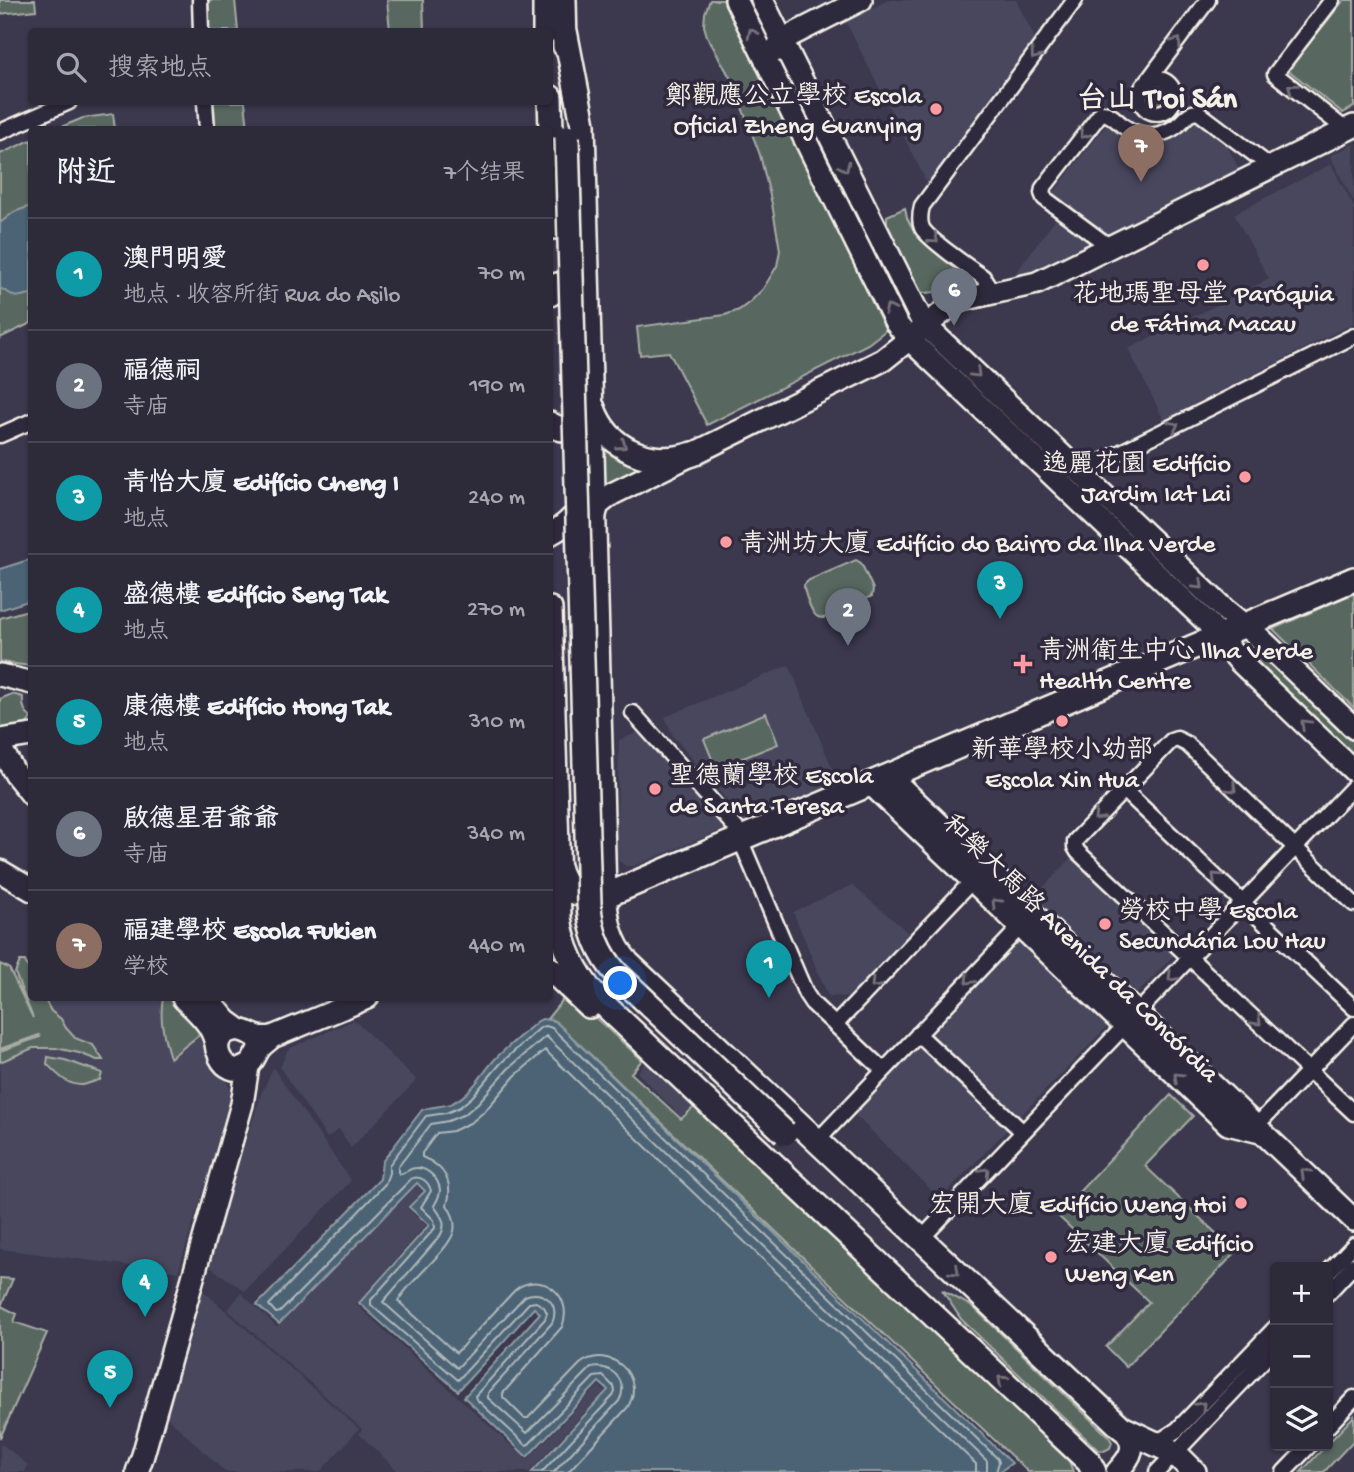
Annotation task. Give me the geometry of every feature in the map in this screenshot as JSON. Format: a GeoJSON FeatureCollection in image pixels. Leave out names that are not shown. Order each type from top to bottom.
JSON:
{"type":"FeatureCollection","features":[{"type":"Feature","properties":{"kind":"main road"},"geometry":{"type":"LineString","coordinates":[[545,0],[583,124],[607,925],[623,958],[1122,1428],[1132,1447],[1127,1461],[1117,1472]]}},
{"type":"Feature","properties":{"kind":"main road"},"geometry":{"type":"LineString","coordinates":[[553,101],[555,32],[564,0]]}},
{"type":"Feature","properties":{"kind":"main road"},"geometry":{"type":"LineString","coordinates":[[736,0],[896,323],[909,339],[1209,624],[1240,662],[1354,771]]}},
{"type":"Feature","properties":{"kind":"main road"},"geometry":{"type":"LineString","coordinates":[[762,0],[926,326],[1224,609],[1354,728]]}},
{"type":"Feature","properties":{"kind":"main road"},"geometry":{"type":"LineString","coordinates":[[815,160],[814,141],[808,124],[778,62],[775,50],[782,40],[861,0]]}},
{"type":"Feature","properties":{"kind":"main road"},"geometry":{"type":"LineString","coordinates":[[539,105],[548,126]]}},
{"type":"Feature","properties":{"kind":"main road"},"geometry":{"type":"LineString","coordinates":[[550,105],[552,126]]}},
{"type":"Feature","properties":{"kind":"main road"},"geometry":{"type":"LineString","coordinates":[[552,126],[553,105]]}},
{"type":"Feature","properties":{"kind":"main road"},"geometry":{"type":"LineString","coordinates":[[594,518],[598,505],[603,500],[883,359],[957,301],[1037,283],[1350,128]]}},
{"type":"Feature","properties":{"kind":"main road"},"geometry":{"type":"LineString","coordinates":[[553,170],[574,905],[578,934],[589,962],[607,985],[780,1138],[852,1174]]}},
{"type":"Feature","properties":{"kind":"main road"},"geometry":{"type":"LineString","coordinates":[[844,217],[865,207]]}},
{"type":"Feature","properties":{"kind":"main road"},"geometry":{"type":"LineString","coordinates":[[553,290],[557,285],[565,283],[582,289],[587,296]]}},
{"type":"Feature","properties":{"kind":"main road"},"geometry":{"type":"LineString","coordinates":[[883,359],[919,363],[948,376]]}},
{"type":"Feature","properties":{"kind":"main road"},"geometry":{"type":"LineString","coordinates":[[553,426],[557,429],[574,429],[584,411],[590,379]]}},
{"type":"Feature","properties":{"kind":"main road"},"geometry":{"type":"LineString","coordinates":[[590,379],[591,400],[599,422],[624,448],[657,459],[681,458],[692,454]]}},
{"type":"Feature","properties":{"kind":"main road"},"geometry":{"type":"LineString","coordinates":[[1032,457],[1047,441]]}},
{"type":"Feature","properties":{"kind":"main road"},"geometry":{"type":"LineString","coordinates":[[553,532],[576,515],[587,497],[593,479]]}},
{"type":"Feature","properties":{"kind":"main road"},"geometry":{"type":"LineString","coordinates":[[1088,480],[1105,525]]}},
{"type":"Feature","properties":{"kind":"main road"},"geometry":{"type":"LineString","coordinates":[[554,910],[605,896],[1354,579]]}},
{"type":"Feature","properties":{"kind":"main road"},"geometry":{"type":"LineString","coordinates":[[553,644],[554,629],[566,615],[583,616],[597,627]]}},
{"type":"Feature","properties":{"kind":"main road"},"geometry":{"type":"LineString","coordinates":[[0,675],[28,682]]}},
{"type":"Feature","properties":{"kind":"main road"},"geometry":{"type":"LineString","coordinates":[[554,749],[567,760],[575,761],[591,756],[599,702]]}},
{"type":"Feature","properties":{"kind":"main road"},"geometry":{"type":"LineString","coordinates":[[553,724],[557,863],[554,910],[576,970],[596,997],[1089,1462],[1094,1472]]}},
{"type":"Feature","properties":{"kind":"main road"},"geometry":{"type":"LineString","coordinates":[[0,740],[28,736]]}},
{"type":"Feature","properties":{"kind":"main road"},"geometry":{"type":"LineString","coordinates":[[28,745],[5,755],[28,788]]}},
{"type":"Feature","properties":{"kind":"main road","name":"和樂大馬路 Avenida da Concórdia"},"geometry":{"type":"LineString","coordinates":[[880,780],[972,881],[1027,920]]}},
{"type":"Feature","properties":{"kind":"main road","name":"和樂大馬路 Avenida da Concórdia"},"geometry":{"type":"LineString","coordinates":[[880,780],[1131,1019],[1260,1130],[1354,1220]]}},
{"type":"Feature","properties":{"kind":"main road"},"geometry":{"type":"LineString","coordinates":[[557,863],[560,876],[578,894],[591,898],[605,896]]}},
{"type":"Feature","properties":{"kind":"main road"},"geometry":{"type":"LineString","coordinates":[[0,871],[28,888]]}},
{"type":"Feature","properties":{"kind":"main road"},"geometry":{"type":"LineString","coordinates":[[553,972],[608,1023],[651,1049]]}},
{"type":"Feature","properties":{"kind":"main road"},"geometry":{"type":"LineString","coordinates":[[617,1017],[611,1005],[612,997],[622,983],[637,978],[650,984]]}},
{"type":"Feature","properties":{"kind":"main road"},"geometry":{"type":"LineString","coordinates":[[186,1001],[237,1060]]}},
{"type":"Feature","properties":{"kind":"main road"},"geometry":{"type":"LineString","coordinates":[[210,1001],[227,1021],[244,1031],[263,1038],[272,1038]]}},
{"type":"Feature","properties":{"kind":"main road"},"geometry":{"type":"LineString","coordinates":[[237,1060],[272,1038],[360,1001]]}},
{"type":"Feature","properties":{"kind":"main road"},"geometry":{"type":"LineString","coordinates":[[237,1060],[256,1044],[244,1031]]}},
{"type":"Feature","properties":{"kind":"main road"},"geometry":{"type":"LineString","coordinates":[[137,1472],[242,1104],[237,1060],[221,1038],[226,1033],[244,1031]]}},
{"type":"Feature","properties":{"kind":"main road"},"geometry":{"type":"LineString","coordinates":[[780,1138],[820,1208]]}},
{"type":"Feature","properties":{"kind":"main road"},"geometry":{"type":"LineString","coordinates":[[1051,1426],[1079,1472]]}},
{"type":"Feature","properties":{"kind":"main road"},"geometry":{"type":"LineString","coordinates":[[1122,1428],[1175,1453],[1194,1472]]}},
{"type":"Feature","properties":{"kind":"street"},"geometry":{"type":"LineString","coordinates":[[200,0],[201,28]]}},
{"type":"Feature","properties":{"kind":"street"},"geometry":{"type":"LineString","coordinates":[[990,294],[983,277],[928,235],[920,222],[922,206],[1075,0]]}},
{"type":"Feature","properties":{"kind":"street"},"geometry":{"type":"LineString","coordinates":[[1183,119],[1166,111],[1154,113],[1144,108],[1140,94],[1208,0]]}},
{"type":"Feature","properties":{"kind":"street"},"geometry":{"type":"LineString","coordinates":[[1332,0],[1275,74],[1350,128]]}},
{"type":"Feature","properties":{"kind":"street"},"geometry":{"type":"LineString","coordinates":[[1145,84],[1154,79],[1171,86],[1173,102],[1166,111]]}},
{"type":"Feature","properties":{"kind":"street"},"geometry":{"type":"LineString","coordinates":[[0,132],[62,105]]}},
{"type":"Feature","properties":{"kind":"street"},"geometry":{"type":"LineString","coordinates":[[205,105],[207,126]]}},
{"type":"Feature","properties":{"kind":"street"},"geometry":{"type":"LineString","coordinates":[[1110,247],[1044,198],[1042,193],[1043,188],[1101,113],[1108,114],[1128,129],[1140,134],[1154,135],[1167,132],[1180,124],[1189,113],[1202,113],[1271,167]]}},
{"type":"Feature","properties":{"kind":"street"},"geometry":{"type":"LineString","coordinates":[[1088,480],[1113,456],[1354,336]]}},
{"type":"Feature","properties":{"kind":"street"},"geometry":{"type":"LineString","coordinates":[[0,435],[28,423]]}},
{"type":"Feature","properties":{"kind":"street"},"geometry":{"type":"LineString","coordinates":[[634,713],[742,838],[812,1003],[883,1070]]}},
{"type":"Feature","properties":{"kind":"street"},"geometry":{"type":"LineString","coordinates":[[1354,904],[1177,738],[1124,789],[1077,838],[1075,844],[1078,852],[1354,1114]]}},
{"type":"Feature","properties":{"kind":"street"},"geometry":{"type":"LineString","coordinates":[[921,1239],[1354,786]]}},
{"type":"Feature","properties":{"kind":"street"},"geometry":{"type":"LineString","coordinates":[[1124,789],[1354,1008]]}},
{"type":"Feature","properties":{"kind":"street"},"geometry":{"type":"LineString","coordinates":[[835,1025],[972,881]]}},
{"type":"Feature","properties":{"kind":"street"},"geometry":{"type":"LineString","coordinates":[[817,1141],[1027,920]]}},
{"type":"Feature","properties":{"kind":"street"},"geometry":{"type":"LineString","coordinates":[[1260,1130],[1309,1071],[1354,1024]]}},
{"type":"Feature","properties":{"kind":"street"},"geometry":{"type":"LineString","coordinates":[[918,1034],[1023,1132]]}},
{"type":"Feature","properties":{"kind":"street"},"geometry":{"type":"LineString","coordinates":[[1333,1267],[1354,1245]]}},
{"type":"Feature","properties":{"kind":"street"},"geometry":{"type":"LineString","coordinates":[[1333,1288],[1354,1265]]}},
{"type":"Feature","properties":{"kind":"street"},"geometry":{"type":"LineString","coordinates":[[1146,1439],[1163,1439],[1177,1430],[1270,1333]]}},
{"type":"Feature","properties":{"kind":"street"},"geometry":{"type":"LineString","coordinates":[[1157,1472],[1270,1353]]}},
{"type":"Feature","properties":{"kind":"street"},"geometry":{"type":"LineString","coordinates":[[1333,1421],[1354,1398]]}},
{"type":"Feature","properties":{"kind":"street"},"geometry":{"type":"LineString","coordinates":[[1284,1472],[1303,1451]]}},
{"type":"Feature","properties":{"kind":"shaded area","name":"鄭觀應公立學校 Escola Oficial Zheng Guanying"},"geometry":{"type":"Polygon","coordinates":[[[888,0],[1016,0],[1036,40],[954,146],[928,185],[846,22],[888,0]]]}},
{"type":"Feature","properties":{"kind":"shaded area"},"geometry":{"type":"Polygon","coordinates":[[[1199,122],[1227,146],[1240,171],[1106,240],[1055,200],[1054,192],[1106,125],[1110,123],[1136,142],[1148,142],[1160,140],[1199,122]]]}},
{"type":"Feature","properties":{"kind":"shaded area"},"geometry":{"type":"Polygon","coordinates":[[[1354,144],[1354,202],[1330,156],[1354,144]]]}},
{"type":"Feature","properties":{"kind":"shaded area"},"geometry":{"type":"Polygon","coordinates":[[[1331,164],[1354,207],[1354,323],[1164,420],[1128,349],[1269,279],[1234,214],[1331,164]]]}},
{"type":"Feature","properties":{"kind":"shaded area"},"geometry":{"type":"Polygon","coordinates":[[[1060,213],[1097,239],[1009,282],[1060,213]]]}},
{"type":"Feature","properties":{"kind":"shaded area"},"geometry":{"type":"Polygon","coordinates":[[[789,665],[838,782],[745,822],[673,736],[665,717],[789,665]]]}},
{"type":"Feature","properties":{"kind":"shaded area","name":"聖德蘭學校 Escola de Santa Teresa"},"geometry":{"type":"Polygon","coordinates":[[[646,729],[667,759],[710,810],[713,809],[724,829],[634,866],[626,866],[616,859],[619,740],[646,729]]]}},
{"type":"Feature","properties":{"kind":"shaded area","name":"勞校中學 Escola Secundária Lou Hau"},"geometry":{"type":"Polygon","coordinates":[[[1074,855],[1177,952],[1137,994],[1034,897],[1074,855]]]}},
{"type":"Feature","properties":{"kind":"shaded area"},"geometry":{"type":"Polygon","coordinates":[[[852,885],[911,935],[851,997],[828,996],[793,912],[852,885]]]}},
{"type":"Feature","properties":{"kind":"shaded area"},"geometry":{"type":"Polygon","coordinates":[[[1018,940],[1108,1026],[940,1199],[852,1112],[1018,940]]]}},
{"type":"Feature","properties":{"kind":"shaded area"},"geometry":{"type":"Polygon","coordinates":[[[28,975],[28,998],[21,981],[28,975]]]}},
{"type":"Feature","properties":{"kind":"shaded area"},"geometry":{"type":"Polygon","coordinates":[[[29,1001],[182,1001],[206,1027],[222,1073],[233,1094],[178,1272],[0,1249],[0,1055],[44,1037],[29,1001]]]}},
{"type":"Feature","properties":{"kind":"shaded area"},"geometry":{"type":"Polygon","coordinates":[[[354,1020],[417,1080],[351,1148],[339,1129],[327,1138],[280,1068],[288,1049],[354,1020]]]}},
{"type":"Feature","properties":{"kind":"shaded area"},"geometry":{"type":"Polygon","coordinates":[[[651,1057],[696,1102],[681,1117],[637,1072],[651,1057]]]}},
{"type":"Feature","properties":{"kind":"shaded area"},"geometry":{"type":"Polygon","coordinates":[[[273,1068],[351,1181],[245,1291],[207,1265],[261,1094],[273,1068]]]}},
{"type":"Feature","properties":{"kind":"shaded area"},"geometry":{"type":"Polygon","coordinates":[[[417,1185],[422,1191],[407,1208],[426,1225],[356,1304],[527,1460],[599,1385],[605,1391],[529,1472],[399,1472],[359,1434],[362,1429],[228,1310],[241,1293],[277,1327],[417,1185]]]}},
{"type":"Feature","properties":{"kind":"shaded area"},"geometry":{"type":"Polygon","coordinates":[[[200,1288],[359,1429],[320,1472],[225,1472],[165,1415],[200,1288]]]}},
{"type":"Feature","properties":{"kind":"shaded area"},"geometry":{"type":"Polygon","coordinates":[[[0,1445],[28,1465],[25,1472],[0,1472],[0,1445]]]}},
{"type":"Feature","properties":{"kind":"green space"},"geometry":{"type":"Polygon","coordinates":[[[0,0],[35,0],[36,10],[0,14],[0,0]]]}},
{"type":"Feature","properties":{"kind":"green space"},"geometry":{"type":"Polygon","coordinates":[[[199,0],[235,0],[238,28],[201,28],[199,0]]]}},
{"type":"Feature","properties":{"kind":"green space"},"geometry":{"type":"Polygon","coordinates":[[[387,0],[423,0],[424,28],[390,28],[387,0]]]}},
{"type":"Feature","properties":{"kind":"green space"},"geometry":{"type":"Polygon","coordinates":[[[710,0],[728,0],[887,323],[885,331],[868,344],[707,425],[669,352],[640,355],[637,327],[725,315],[739,310],[763,289],[777,266],[780,250],[760,155],[732,81],[704,26],[710,0]]]}},
{"type":"Feature","properties":{"kind":"green space"},"geometry":{"type":"Polygon","coordinates":[[[1344,0],[1354,0],[1354,107],[1343,113],[1288,70],[1344,0]]]}},
{"type":"Feature","properties":{"kind":"green space"},"geometry":{"type":"Polygon","coordinates":[[[1157,82],[1168,86],[1172,97],[1168,108],[1157,112],[1146,108],[1142,97],[1146,86],[1157,82]]]}},
{"type":"Feature","properties":{"kind":"green space"},"geometry":{"type":"Polygon","coordinates":[[[207,105],[245,105],[248,126],[209,126],[207,105]]]}},
{"type":"Feature","properties":{"kind":"green space"},"geometry":{"type":"Polygon","coordinates":[[[113,114],[115,126],[63,126],[83,118],[113,114]]]}},
{"type":"Feature","properties":{"kind":"green space"},"geometry":{"type":"Polygon","coordinates":[[[28,141],[28,324],[0,338],[0,154],[28,141]]]}},
{"type":"Feature","properties":{"kind":"green space"},"geometry":{"type":"Polygon","coordinates":[[[905,208],[913,229],[972,278],[975,283],[971,288],[926,293],[920,291],[887,226],[887,216],[905,208]]]}},
{"type":"Feature","properties":{"kind":"green space"},"geometry":{"type":"Polygon","coordinates":[[[599,437],[623,460],[640,468],[601,486],[599,437]]]}},
{"type":"Feature","properties":{"kind":"green space"},"geometry":{"type":"Polygon","coordinates":[[[856,560],[861,563],[873,589],[872,596],[824,618],[815,615],[804,585],[809,580],[856,560]]]}},
{"type":"Feature","properties":{"kind":"green space"},"geometry":{"type":"Polygon","coordinates":[[[1354,593],[1354,708],[1273,629],[1354,593]]]}},
{"type":"Feature","properties":{"kind":"green space"},"geometry":{"type":"Polygon","coordinates":[[[28,610],[28,666],[0,662],[0,618],[28,610]]]}},
{"type":"Feature","properties":{"kind":"green space"},"geometry":{"type":"Polygon","coordinates":[[[1236,630],[1354,734],[1354,758],[1234,642],[1236,630]]]}},
{"type":"Feature","properties":{"kind":"green space"},"geometry":{"type":"Polygon","coordinates":[[[12,694],[23,697],[28,722],[14,730],[0,726],[0,699],[12,694]]]}},
{"type":"Feature","properties":{"kind":"green space"},"geometry":{"type":"Polygon","coordinates":[[[766,713],[778,744],[716,769],[704,739],[766,713]]]}},
{"type":"Feature","properties":{"kind":"green space"},"geometry":{"type":"Polygon","coordinates":[[[20,961],[25,961],[28,968],[28,1001],[46,1001],[75,1038],[93,1045],[103,1060],[56,1048],[33,1048],[0,1062],[0,1051],[40,1037],[39,1035],[0,1049],[0,964],[9,968],[33,1018],[15,973],[20,961]]]}},
{"type":"Feature","properties":{"kind":"green space"},"geometry":{"type":"Polygon","coordinates":[[[568,993],[642,1060],[631,1073],[681,1119],[696,1105],[1069,1461],[1073,1472],[1028,1472],[555,1021],[547,1019],[568,993]]]}},
{"type":"Feature","properties":{"kind":"green space"},"geometry":{"type":"Polygon","coordinates":[[[163,1001],[177,1001],[203,1032],[170,1058],[164,1036],[163,1001]]]}},
{"type":"Feature","properties":{"kind":"green space"},"geometry":{"type":"Polygon","coordinates":[[[48,1057],[102,1073],[100,1080],[83,1085],[67,1081],[47,1064],[48,1057]]]}},
{"type":"Feature","properties":{"kind":"green space"},"geometry":{"type":"Polygon","coordinates":[[[1171,1095],[1193,1116],[1145,1166],[1236,1252],[1126,1367],[1106,1347],[1149,1302],[1057,1215],[1171,1095]]]}},
{"type":"Feature","properties":{"kind":"green space"},"geometry":{"type":"Polygon","coordinates":[[[0,1278],[13,1279],[1,1306],[17,1314],[14,1322],[47,1333],[0,1438],[0,1278]]]}},
{"type":"Feature","properties":{"kind":"green space"},"geometry":{"type":"Polygon","coordinates":[[[942,1290],[973,1307],[1109,1437],[1112,1442],[1110,1448],[1098,1450],[961,1319],[942,1290]]]}},
{"type":"Feature","properties":{"kind":"green space"},"geometry":{"type":"Polygon","coordinates":[[[1354,1416],[1354,1440],[1324,1472],[1301,1472],[1321,1451],[1333,1451],[1333,1438],[1354,1416]]]}},
{"type":"Feature","properties":{"kind":"water"},"geometry":{"type":"Polygon","coordinates":[[[28,207],[28,295],[16,297],[0,288],[0,223],[14,212],[28,207]]]}},
{"type":"Feature","properties":{"kind":"water"},"geometry":{"type":"Polygon","coordinates":[[[28,560],[28,601],[0,610],[0,569],[28,560]]]}},
{"type":"Feature","properties":{"kind":"water"},"geometry":{"type":"Polygon","coordinates":[[[542,1019],[555,1021],[1012,1463],[999,1472],[532,1472],[608,1390],[599,1382],[527,1457],[464,1397],[540,1313],[534,1308],[458,1391],[359,1303],[429,1225],[409,1207],[425,1191],[417,1183],[279,1324],[257,1305],[380,1179],[382,1162],[422,1110],[446,1105],[460,1098],[472,1088],[501,1053],[542,1019]]]}},
{"type":"Feature","properties":{"kind":"place","name":"鄭觀應公立學校 Escola Oficial Zheng Guanying"},"geometry":{"type":"Point","coordinates":[936,109]}},
{"type":"Feature","properties":{"kind":"place","name":"福建學校 Escola Fukien"},"geometry":{"type":"Point","coordinates":[1141,182]}},
{"type":"Feature","properties":{"kind":"place","name":"花地瑪聖母堂 Paróquia de Fátima Macau"},"geometry":{"type":"Point","coordinates":[1203,265]}},
{"type":"Feature","properties":{"kind":"place","name":"啟德星君爺爺"},"geometry":{"type":"Point","coordinates":[954,326]}},
{"type":"Feature","properties":{"kind":"place","name":"逸麗花園 Edifício Jardim Iat Lai"},"geometry":{"type":"Point","coordinates":[1245,477]}},
{"type":"Feature","properties":{"kind":"place","name":"青洲坊大廈 Edifício do Bairro da Ilha Verde"},"geometry":{"type":"Point","coordinates":[726,542]}},
{"type":"Feature","properties":{"kind":"place","name":"青怡大廈 Edifício Cheng I"},"geometry":{"type":"Point","coordinates":[1000,619]}},
{"type":"Feature","properties":{"kind":"place","name":"福德祠"},"geometry":{"type":"Point","coordinates":[848,646]}},
{"type":"Feature","properties":{"kind":"place","name":"青洲衛生中心 llha Verde Health Centre"},"geometry":{"type":"Point","coordinates":[1023,664]}},
{"type":"Feature","properties":{"kind":"place","name":"新華學校小幼部 Escola Xin Hua"},"geometry":{"type":"Point","coordinates":[1062,721]}},
{"type":"Feature","properties":{"kind":"place","name":"聖德蘭學校 Escola de Santa Teresa"},"geometry":{"type":"Point","coordinates":[655,789]}},
{"type":"Feature","properties":{"kind":"place","name":"勞校中學 Escola Secundária Lou Hau"},"geometry":{"type":"Point","coordinates":[1105,924]}},
{"type":"Feature","properties":{"kind":"place","name":"澳門明愛"},"geometry":{"type":"Point","coordinates":[769,998]}},
{"type":"Feature","properties":{"kind":"place","name":"宏開大廈 Edifício Weng Hoi"},"geometry":{"type":"Point","coordinates":[1241,1203]}},
{"type":"Feature","properties":{"kind":"place","name":"宏建大廈 Edifício Weng Ken"},"geometry":{"type":"Point","coordinates":[1051,1257]}},
{"type":"Feature","properties":{"kind":"place","name":"盛德樓 Edifício Seng Tak"},"geometry":{"type":"Point","coordinates":[145,1317]}},
{"type":"Feature","properties":{"kind":"place","name":"康德樓 Edifício Hong Tak"},"geometry":{"type":"Point","coordinates":[110,1408]}},
{"type":"Feature","properties":{"kind":"district","name":"台山 T'oi Sán"},"geometry":{"type":"Point","coordinates":[1157,97]}}]}
